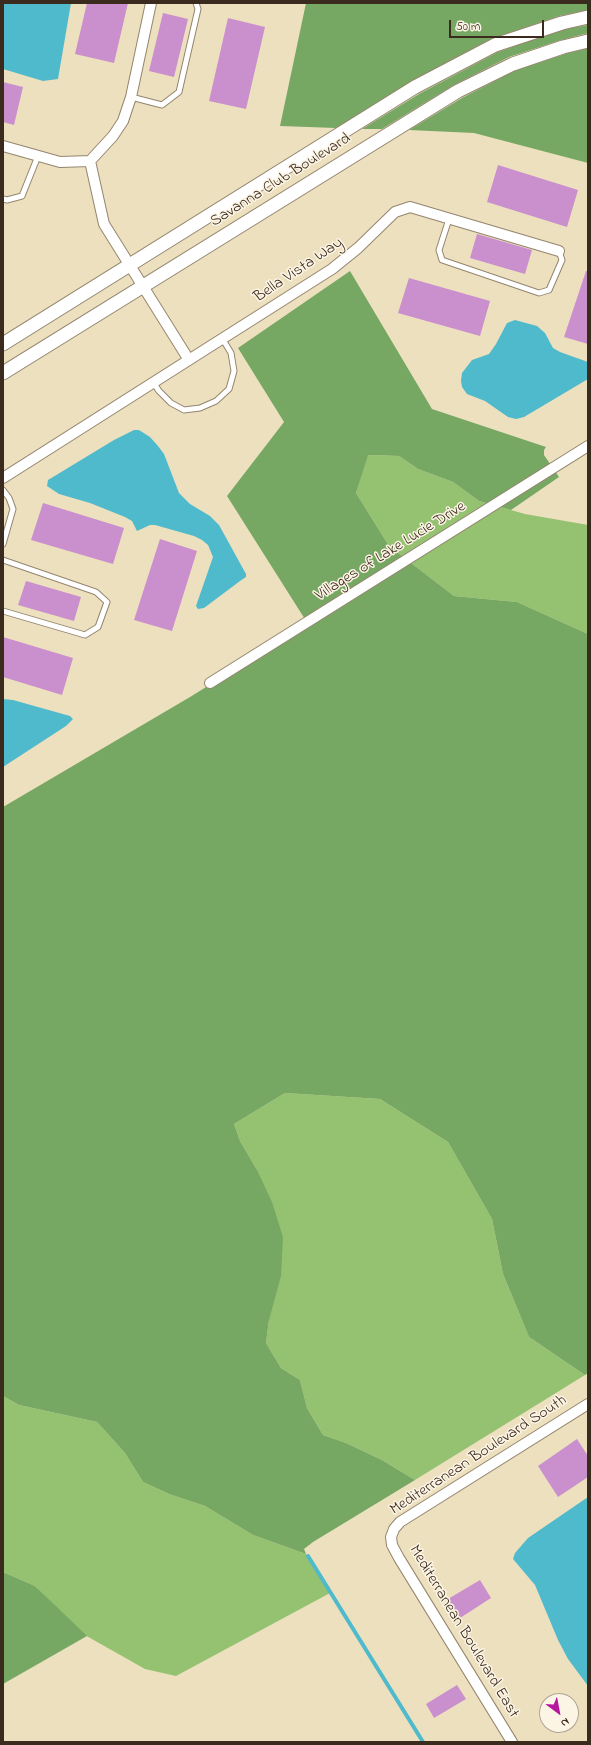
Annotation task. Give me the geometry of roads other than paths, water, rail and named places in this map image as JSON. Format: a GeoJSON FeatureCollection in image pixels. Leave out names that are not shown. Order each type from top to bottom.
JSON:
{"type":"FeatureCollection","features":[{"type":"Feature","properties":{"kind":"street"},"geometry":{"type":"LineString","coordinates":[[3,146],[60,162],[90,161],[113,136],[123,121],[131,97],[151,3]]}},
{"type":"Feature","properties":{"kind":"street","name":"Savanna Club Boulevard"},"geometry":{"type":"LineString","coordinates":[[3,344],[194,224],[422,84],[495,45],[562,23],[588,17]]}},
{"type":"Feature","properties":{"kind":"street","name":"Savanna Club Boulevard"},"geometry":{"type":"LineString","coordinates":[[3,373],[458,91],[513,64],[563,47],[588,41]]}},
{"type":"Feature","properties":{"kind":"street"},"geometry":{"type":"LineString","coordinates":[[90,161],[104,224],[189,360]]}},
{"type":"Feature","properties":{"kind":"street","name":"Bella Vista Way"},"geometry":{"type":"LineString","coordinates":[[3,478],[332,269],[358,248],[395,212],[410,206],[559,250]]}},
{"type":"Feature","properties":{"kind":"street","name":"Villages of Lake Lucie Drive"},"geometry":{"type":"LineString","coordinates":[[210,683],[588,446]]}},
{"type":"Feature","properties":{"kind":"street","name":"Mediterranean Boulevard South"},"geometry":{"type":"LineString","coordinates":[[391,1537],[394,1529],[400,1522],[588,1404]]}},
{"type":"Feature","properties":{"kind":"street","name":"Mediterranean Boulevard East"},"geometry":{"type":"LineString","coordinates":[[391,1537],[392,1545],[399,1558],[512,1742]]}},
{"type":"Feature","properties":{"kind":"lane"},"geometry":{"type":"LineString","coordinates":[[131,97],[162,105],[179,92],[198,8],[196,3]]}},
{"type":"Feature","properties":{"kind":"lane"},"geometry":{"type":"LineString","coordinates":[[3,199],[7,200],[22,196],[38,155]]}},
{"type":"Feature","properties":{"kind":"lane"},"geometry":{"type":"LineString","coordinates":[[450,218],[439,250],[442,260],[539,293],[549,290],[562,260],[559,250]]}},
{"type":"Feature","properties":{"kind":"lane"},"geometry":{"type":"LineString","coordinates":[[153,382],[171,404],[184,410],[200,408],[216,401],[229,389],[234,371],[231,353],[222,338]]}},
{"type":"Feature","properties":{"kind":"lane"},"geometry":{"type":"LineString","coordinates":[[3,490],[9,498],[13,509],[3,544]]}},
{"type":"Feature","properties":{"kind":"lane"},"geometry":{"type":"LineString","coordinates":[[3,560],[96,592],[107,602],[98,627],[85,635],[3,611]]}},
{"type":"Feature","properties":{"kind":"water"},"geometry":{"type":"Polygon","coordinates":[[[3,3],[71,3],[58,79],[43,81],[3,69],[3,3]]]}},
{"type":"Feature","properties":{"kind":"water"},"geometry":{"type":"Polygon","coordinates":[[[515,320],[537,326],[545,333],[553,348],[588,362],[588,379],[524,417],[516,419],[508,417],[485,401],[467,394],[462,387],[461,381],[462,373],[472,360],[489,354],[507,323],[515,320]]]}},
{"type":"Feature","properties":{"kind":"water"},"geometry":{"type":"Polygon","coordinates":[[[134,430],[139,430],[150,437],[158,446],[164,454],[179,493],[190,504],[210,516],[219,525],[246,574],[246,577],[204,608],[198,609],[196,606],[213,557],[208,545],[202,540],[194,536],[155,525],[150,525],[137,531],[132,521],[125,517],[90,503],[59,494],[47,486],[48,480],[114,440],[134,430]]]}},
{"type":"Feature","properties":{"kind":"water"},"geometry":{"type":"Polygon","coordinates":[[[3,699],[13,700],[70,716],[73,719],[66,726],[3,767],[3,699]]]}},
{"type":"Feature","properties":{"kind":"water"},"geometry":{"type":"Polygon","coordinates":[[[588,1497],[588,1686],[568,1659],[558,1640],[535,1585],[513,1559],[515,1553],[528,1538],[588,1497]]]}},
{"type":"Feature","properties":{"kind":"waterway"},"geometry":{"type":"LineString","coordinates":[[308,1556],[423,1742]]}}]}
